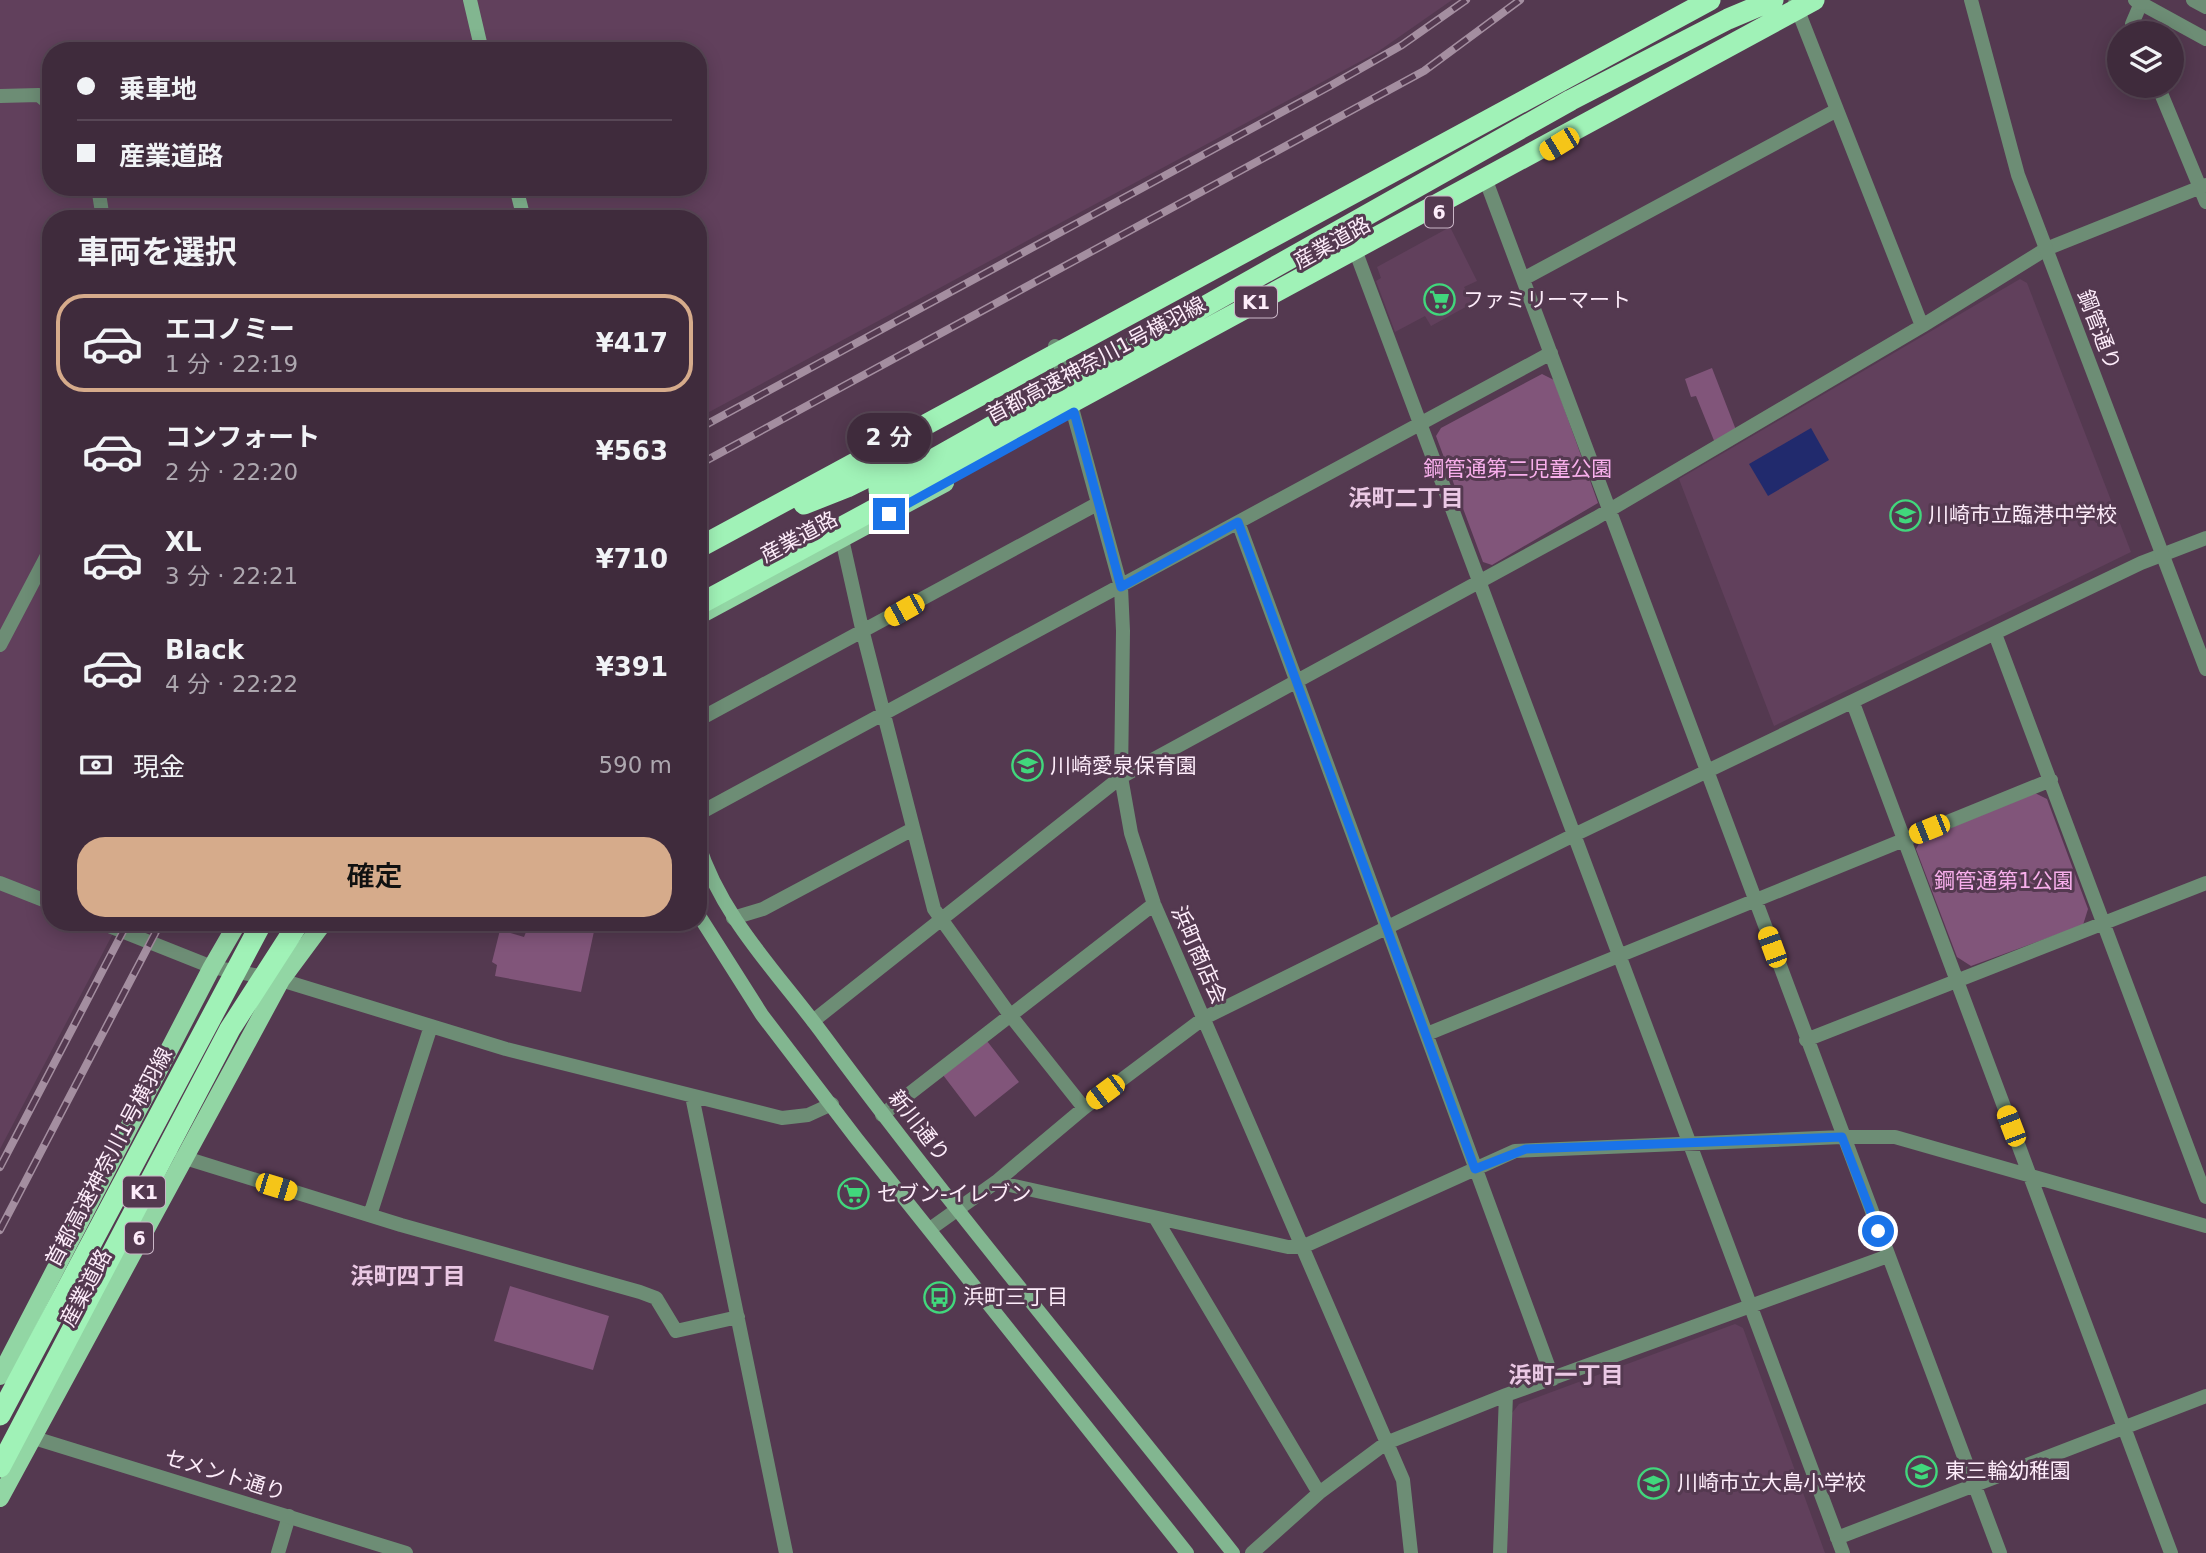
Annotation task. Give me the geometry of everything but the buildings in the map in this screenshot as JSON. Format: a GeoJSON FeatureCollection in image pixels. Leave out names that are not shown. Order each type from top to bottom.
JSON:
{"type":"FeatureCollection","features":[{"type":"Feature","properties":{"kind":"highway","name":"首都高速神奈川1号横羽線"},"geometry":{"type":"LineString","coordinates":[[707,540],[1710,0]]}},
{"type":"Feature","properties":{"kind":"highway"},"geometry":{"type":"LineString","coordinates":[[707,540],[847,487],[904,459],[1571,100],[1728,19],[1773,0]]}},
{"type":"Feature","properties":{"kind":"highway","name":"首都高速神奈川1号横羽線"},"geometry":{"type":"LineString","coordinates":[[707,600],[1802,0]]}},
{"type":"Feature","properties":{"kind":"highway"},"geometry":{"type":"LineString","coordinates":[[719,594],[789,541],[1264,267],[1437,141]]}},
{"type":"Feature","properties":{"kind":"highway","name":"首都高速神奈川1号横羽線"},"geometry":{"type":"LineString","coordinates":[[0,1415],[257,931]]}},
{"type":"Feature","properties":{"kind":"highway","name":"K1"},"geometry":{"type":"LineString","coordinates":[[0,1467],[230,1030],[293,931]]}},
{"type":"Feature","properties":{"kind":"main road"},"geometry":{"type":"LineString","coordinates":[[470,0],[480,42]]}},
{"type":"Feature","properties":{"kind":"main road","name":"産業道路"},"geometry":{"type":"LineString","coordinates":[[707,540],[1055,346],[1703,0]]}},
{"type":"Feature","properties":{"kind":"main road","name":"産業道路"},"geometry":{"type":"LineString","coordinates":[[707,612],[1357,255],[1488,186],[1802,0]]}},
{"type":"Feature","properties":{"kind":"main road","name":"新川通り"},"geometry":{"type":"LineString","coordinates":[[707,869],[733,918],[882,1115],[1233,1553]]}},
{"type":"Feature","properties":{"kind":"main road"},"geometry":{"type":"LineString","coordinates":[[707,928],[762,1015],[1187,1553]]}},
{"type":"Feature","properties":{"kind":"main road","name":"産業道路"},"geometry":{"type":"LineString","coordinates":[[0,1376],[212,967],[234,931]]}},
{"type":"Feature","properties":{"kind":"main road","name":"産業道路"},"geometry":{"type":"LineString","coordinates":[[0,1498],[281,980],[317,931]]}},
{"type":"Feature","properties":{"kind":"street"},"geometry":{"type":"LineString","coordinates":[[1802,0],[1837,110],[1922,326]]}},
{"type":"Feature","properties":{"kind":"street","name":"鋼管通り"},"geometry":{"type":"LineString","coordinates":[[1971,0],[2006,136],[2046,249],[2206,669]]}},
{"type":"Feature","properties":{"kind":"street"},"geometry":{"type":"LineString","coordinates":[[2193,0],[2206,7]]}},
{"type":"Feature","properties":{"kind":"street"},"geometry":{"type":"LineString","coordinates":[[2133,21],[2138,2],[2206,39]]}},
{"type":"Feature","properties":{"kind":"street"},"geometry":{"type":"LineString","coordinates":[[0,96],[39,95],[42,98]]}},
{"type":"Feature","properties":{"kind":"street"},"geometry":{"type":"LineString","coordinates":[[2163,98],[2203,186],[2206,202]]}},
{"type":"Feature","properties":{"kind":"street"},"geometry":{"type":"LineString","coordinates":[[1523,279],[1837,110]]}},
{"type":"Feature","properties":{"kind":"street"},"geometry":{"type":"LineString","coordinates":[[1488,186],[2000,1553]]}},
{"type":"Feature","properties":{"kind":"street"},"geometry":{"type":"LineString","coordinates":[[813,1021],[1121,777],[1610,510],[1922,326],[2046,249],[2203,186]]}},
{"type":"Feature","properties":{"kind":"street"},"geometry":{"type":"LineString","coordinates":[[1357,255],[1843,1553]]}},
{"type":"Feature","properties":{"kind":"street","name":"浜町商店会"},"geometry":{"type":"LineString","coordinates":[[1055,346],[1121,587],[1124,631],[1121,777],[1131,833],[1154,904],[1405,1488],[1411,1553]]}},
{"type":"Feature","properties":{"kind":"street"},"geometry":{"type":"LineString","coordinates":[[707,809],[1238,522],[1422,426],[1551,353]]}},
{"type":"Feature","properties":{"kind":"street"},"geometry":{"type":"LineString","coordinates":[[707,715],[1097,504]]}},
{"type":"Feature","properties":{"kind":"street"},"geometry":{"type":"LineString","coordinates":[[1238,522],[1553,1379]]}},
{"type":"Feature","properties":{"kind":"street"},"geometry":{"type":"LineString","coordinates":[[930,1229],[996,1182],[1084,1108],[1204,1018],[1574,835],[2162,553],[2206,538]]}},
{"type":"Feature","properties":{"kind":"street"},"geometry":{"type":"LineString","coordinates":[[842,539],[863,633],[939,920],[1084,1108]]}},
{"type":"Feature","properties":{"kind":"street"},"geometry":{"type":"LineString","coordinates":[[0,645],[42,565]]}},
{"type":"Feature","properties":{"kind":"street"},"geometry":{"type":"LineString","coordinates":[[1995,634],[2206,1197]]}},
{"type":"Feature","properties":{"kind":"street"},"geometry":{"type":"LineString","coordinates":[[1853,703],[2171,1553]]}},
{"type":"Feature","properties":{"kind":"street"},"geometry":{"type":"LineString","coordinates":[[1427,1034],[2050,780]]}},
{"type":"Feature","properties":{"kind":"street"},"geometry":{"type":"LineString","coordinates":[[733,918],[763,909],[913,829]]}},
{"type":"Feature","properties":{"kind":"street"},"geometry":{"type":"LineString","coordinates":[[0,883],[42,899]]}},
{"type":"Feature","properties":{"kind":"street"},"geometry":{"type":"LineString","coordinates":[[1806,1040],[2206,883]]}},
{"type":"Feature","properties":{"kind":"street"},"geometry":{"type":"LineString","coordinates":[[882,1115],[1154,904]]}},
{"type":"Feature","properties":{"kind":"street"},"geometry":{"type":"LineString","coordinates":[[122,931],[212,967],[281,980],[506,1049],[782,1118],[808,1115],[832,1104]]}},
{"type":"Feature","properties":{"kind":"street"},"geometry":{"type":"LineString","coordinates":[[369,1215],[431,1026]]}},
{"type":"Feature","properties":{"kind":"street"},"geometry":{"type":"LineString","coordinates":[[692,1096],[786,1553]]}},
{"type":"Feature","properties":{"kind":"street"},"geometry":{"type":"LineString","coordinates":[[996,1182],[1156,1219],[1288,1247],[1302,1247],[1475,1169],[1526,1149],[1689,1141],[1895,1137],[2206,1226]]}},
{"type":"Feature","properties":{"kind":"street"},"geometry":{"type":"LineString","coordinates":[[183,1157],[369,1215],[656,1298],[676,1331],[738,1317]]}},
{"type":"Feature","properties":{"kind":"street"},"geometry":{"type":"LineString","coordinates":[[1156,1219],[1319,1493]]}},
{"type":"Feature","properties":{"kind":"street"},"geometry":{"type":"LineString","coordinates":[[1252,1553],[1319,1493],[1386,1443],[1506,1395],[1888,1256]]}},
{"type":"Feature","properties":{"kind":"street"},"geometry":{"type":"LineString","coordinates":[[1500,1553],[1506,1395]]}},
{"type":"Feature","properties":{"kind":"street"},"geometry":{"type":"LineString","coordinates":[[1837,1538],[2206,1396]]}},
{"type":"Feature","properties":{"kind":"street","name":"セメント通り"},"geometry":{"type":"LineString","coordinates":[[31,1437],[406,1553]]}},
{"type":"Feature","properties":{"kind":"street"},"geometry":{"type":"LineString","coordinates":[[278,1553],[289,1516]]}},
{"type":"Feature","properties":{"kind":"shaded area"},"geometry":{"type":"Polygon","coordinates":[[[0,0],[1452,0],[1376,53],[707,413],[707,210],[42,210],[42,931],[114,931],[0,1149],[0,0]]]}},
{"type":"Feature","properties":{"kind":"shaded area"},"geometry":{"type":"Polygon","coordinates":[[[1450,227],[1477,281],[1464,287],[1473,303],[1431,326],[1425,316],[1395,332],[1376,281],[1381,278],[1377,267],[1450,227]]]}},
{"type":"Feature","properties":{"kind":"shaded area","name":"川崎市立臨港中学校"},"geometry":{"type":"Polygon","coordinates":[[[2020,279],[2027,283],[2131,552],[1774,726],[1679,479],[2020,279]]]}},
{"type":"Feature","properties":{"kind":"shaded area"},"geometry":{"type":"Polygon","coordinates":[[[1811,428],[1829,460],[1768,496],[1749,464],[1811,428]]]}},
{"type":"Feature","properties":{"kind":"shaded area","name":"川崎市立大島小学校"},"geometry":{"type":"Polygon","coordinates":[[[1735,1324],[1743,1328],[1825,1553],[1506,1553],[1512,1413],[1519,1404],[1735,1324]]]}},
{"type":"Feature","properties":{"kind":"green space"},"geometry":{"type":"Polygon","coordinates":[[[1712,368],[1736,430],[1715,443],[1696,396],[1691,397],[1685,379],[1712,368]]]}},
{"type":"Feature","properties":{"kind":"green space","name":"鋼管通第二児童公園"},"geometry":{"type":"Polygon","coordinates":[[[1542,374],[1554,380],[1598,503],[1492,565],[1483,562],[1436,436],[1441,428],[1542,374]]]}},
{"type":"Feature","properties":{"kind":"green space","name":"鋼管通第1公園"},"geometry":{"type":"Polygon","coordinates":[[[2035,793],[2047,799],[2088,909],[2083,925],[1971,966],[1957,957],[1916,849],[1921,840],[2035,793]]]}},
{"type":"Feature","properties":{"kind":"green space"},"geometry":{"type":"Polygon","coordinates":[[[500,931],[524,937],[526,931],[594,931],[581,992],[495,976],[497,965],[492,962],[500,931]]]}},
{"type":"Feature","properties":{"kind":"green space"},"geometry":{"type":"Polygon","coordinates":[[[987,1041],[1019,1082],[975,1117],[943,1075],[987,1041]]]}},
{"type":"Feature","properties":{"kind":"green space"},"geometry":{"type":"Polygon","coordinates":[[[510,1286],[609,1316],[593,1370],[494,1341],[510,1286]]]}},
{"type":"Feature","properties":{"kind":"railway"},"geometry":{"type":"LineString","coordinates":[[707,424],[1330,86],[1402,45],[1466,0]]}},
{"type":"Feature","properties":{"kind":"railway"},"geometry":{"type":"LineString","coordinates":[[707,460],[1424,71],[1520,0]]}},
{"type":"Feature","properties":{"kind":"railway"},"geometry":{"type":"LineString","coordinates":[[0,1167],[123,931]]}},
{"type":"Feature","properties":{"kind":"railway"},"geometry":{"type":"LineString","coordinates":[[0,1230],[156,931]]}},
{"type":"Feature","properties":{"kind":"place","name":"ファミリーマート"},"geometry":{"type":"Point","coordinates":[1440,300]}},
{"type":"Feature","properties":{"kind":"place","name":"川崎市立臨港中学校"},"geometry":{"type":"Point","coordinates":[1905,515]}},
{"type":"Feature","properties":{"kind":"place","name":"川崎愛泉保育園"},"geometry":{"type":"Point","coordinates":[1027,766]}},
{"type":"Feature","properties":{"kind":"place","name":"セブン-イレブン"},"geometry":{"type":"Point","coordinates":[854,1194]}},
{"type":"Feature","properties":{"kind":"place","name":"浜町三丁目"},"geometry":{"type":"Point","coordinates":[940,1297]}},
{"type":"Feature","properties":{"kind":"place","name":"東三輪幼稚園"},"geometry":{"type":"Point","coordinates":[1922,1471]}},
{"type":"Feature","properties":{"kind":"place","name":"川崎市立大島小学校"},"geometry":{"type":"Point","coordinates":[1654,1483]}},
{"type":"Feature","properties":{"kind":"district","name":"浜町二丁目"},"geometry":{"type":"Point","coordinates":[1406,498]}},
{"type":"Feature","properties":{"kind":"district","name":"浜町四丁目"},"geometry":{"type":"Point","coordinates":[408,1276]}},
{"type":"Feature","properties":{"kind":"district","name":"浜町一丁目"},"geometry":{"type":"Point","coordinates":[1566,1375]}},
{"type":"Feature","properties":{"kind":"route"},"geometry":{"type":"LineString","coordinates":[[889,514],[1074,412],[1121,587],[1238,522],[1475,1169],[1515,1151],[1526,1149],[1842,1137],[1878,1231]]}}]}
